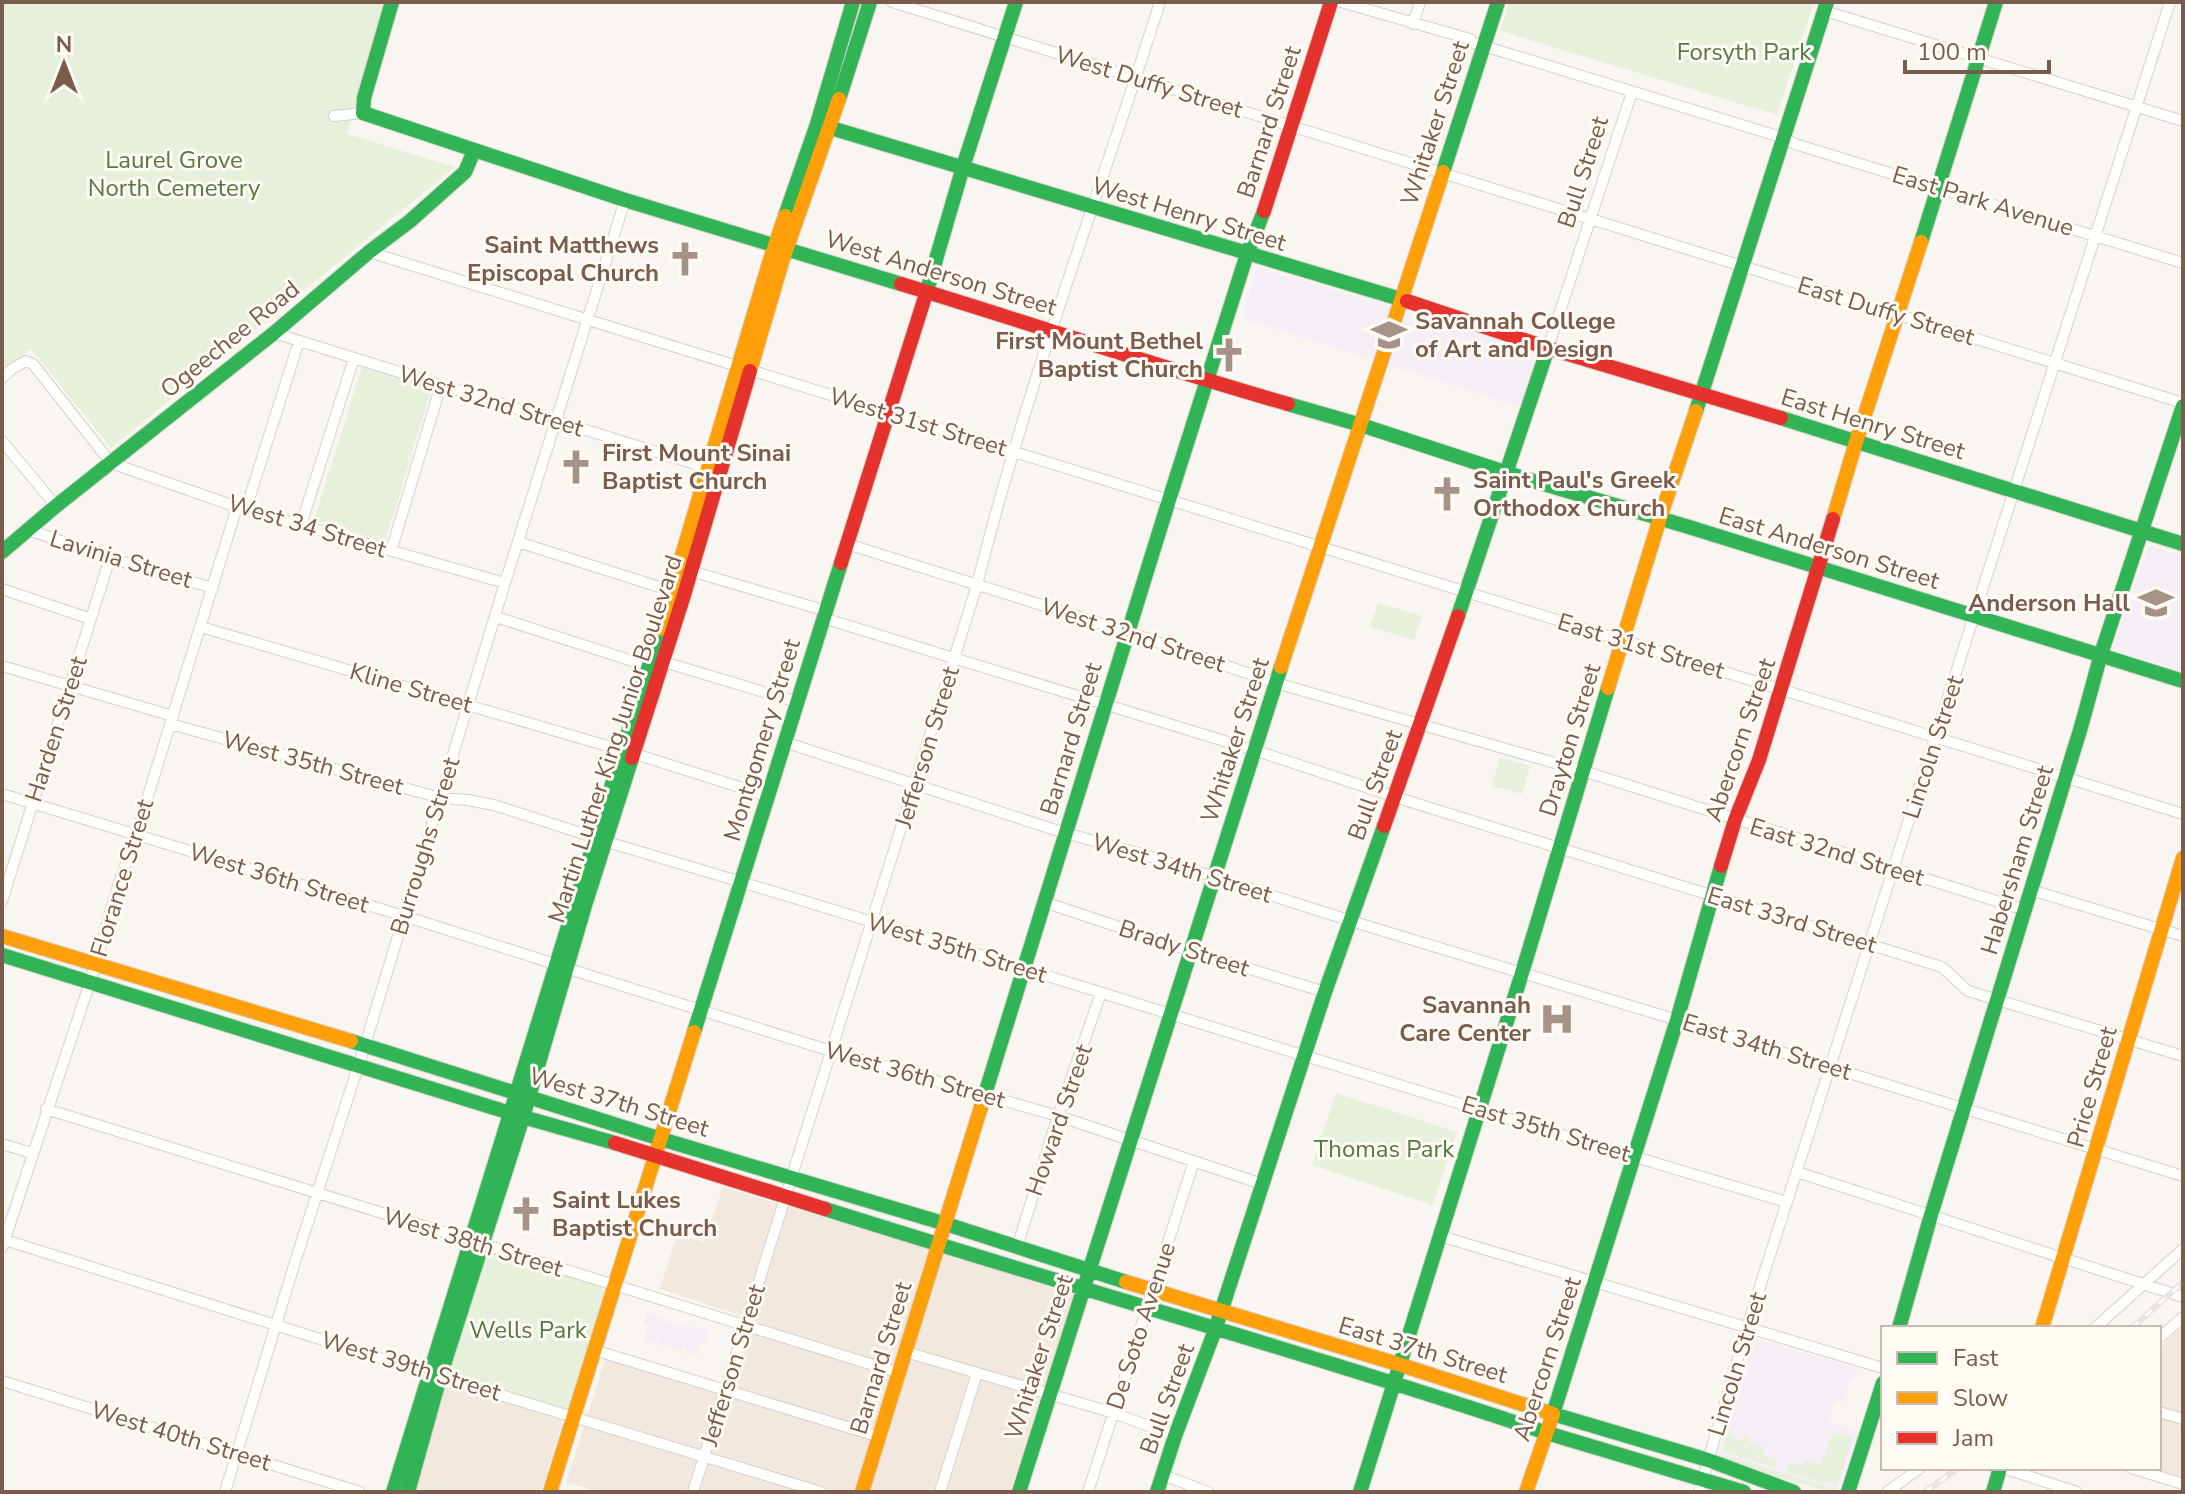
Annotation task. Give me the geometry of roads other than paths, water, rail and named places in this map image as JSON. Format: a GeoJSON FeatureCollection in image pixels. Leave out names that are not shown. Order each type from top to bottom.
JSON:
{"type":"FeatureCollection","features":[{"type":"Feature","properties":{"kind":"main road"},"geometry":{"type":"LineString","coordinates":[[363,113],[364,98],[392,2]]}},
{"type":"Feature","properties":{"kind":"main road","name":"Martin Luther King Junior Boulevard"},"geometry":{"type":"LineString","coordinates":[[824,125],[853,2]]}},
{"type":"Feature","properties":{"kind":"main road","name":"Martin Luther King Junior Boulevard"},"geometry":{"type":"LineString","coordinates":[[628,752],[664,662],[781,248],[870,2]]}},
{"type":"Feature","properties":{"kind":"main road","name":"Montgomery Street"},"geometry":{"type":"LineString","coordinates":[[550,1492],[1016,2]]}},
{"type":"Feature","properties":{"kind":"main road","name":"Barnard Street"},"geometry":{"type":"LineString","coordinates":[[862,1492],[1169,500],[1331,2]]}},
{"type":"Feature","properties":{"kind":"main road","name":"Whitaker Street"},"geometry":{"type":"LineString","coordinates":[[1019,1492],[1254,750],[1498,2]]}},
{"type":"Feature","properties":{"kind":"main road","name":"Abercorn Street"},"geometry":{"type":"LineString","coordinates":[[1526,1492],[1677,1020],[1711,896],[1735,820],[1759,760],[1996,2]]}},
{"type":"Feature","properties":{"kind":"main road","name":"Drayton Street"},"geometry":{"type":"LineString","coordinates":[[1360,1492],[1660,518],[1826,6]]}},
{"type":"Feature","properties":{"kind":"main road","name":"West Anderson Street"},"geometry":{"type":"LineString","coordinates":[[363,113],[625,200],[1052,330],[1207,381],[1361,425],[1507,473]]}},
{"type":"Feature","properties":{"kind":"main road","name":"West Henry Street"},"geometry":{"type":"LineString","coordinates":[[824,125],[1401,299],[1548,348]]}},
{"type":"Feature","properties":{"kind":"main road","name":"Ogeechee Road"},"geometry":{"type":"LineString","coordinates":[[2,552],[410,221],[465,172],[474,151]]}},
{"type":"Feature","properties":{"kind":"main road","name":"East Henry Street"},"geometry":{"type":"LineString","coordinates":[[1548,348],[2183,544]]}},
{"type":"Feature","properties":{"kind":"main road","name":"Bull Street"},"geometry":{"type":"LineString","coordinates":[[1157,1492],[1215,1330],[1325,992],[1467,591],[1548,348]]}},
{"type":"Feature","properties":{"kind":"main road","name":"Martin Luther King Junior Boulevard"},"geometry":{"type":"LineString","coordinates":[[393,1492],[517,1115],[628,752],[648,666],[708,468],[746,369]]}},
{"type":"Feature","properties":{"kind":"main road","name":"Habersham Street"},"geometry":{"type":"LineString","coordinates":[[1901,1326],[1931,1215],[2101,654],[2183,404]]}},
{"type":"Feature","properties":{"kind":"main road","name":"East Anderson Street"},"geometry":{"type":"LineString","coordinates":[[1507,473],[2183,681]]}},
{"type":"Feature","properties":{"kind":"main road","name":"Price Street"},"geometry":{"type":"LineString","coordinates":[[2043,1326],[2183,858]]}},
{"type":"Feature","properties":{"kind":"main road","name":"West 37th Street"},"geometry":{"type":"LineString","coordinates":[[2,936],[946,1224],[1221,1312]]}},
{"type":"Feature","properties":{"kind":"main road","name":"West 37th Street"},"geometry":{"type":"LineString","coordinates":[[2,955],[1215,1330]]}},
{"type":"Feature","properties":{"kind":"main road","name":"East 37th Street"},"geometry":{"type":"LineString","coordinates":[[1221,1312],[1708,1460],[1794,1492]]}},
{"type":"Feature","properties":{"kind":"main road","name":"East 37th Street"},"geometry":{"type":"LineString","coordinates":[[1215,1330],[1395,1382],[1700,1485],[1744,1492]]}},
{"type":"Feature","properties":{"kind":"main road","name":"Martin Luther King Junior Boulevard"},"geometry":{"type":"LineString","coordinates":[[408,1492],[434,1375]]}},
{"type":"Feature","properties":{"kind":"main road"},"geometry":{"type":"LineString","coordinates":[[1848,1492],[1881,1389]]}},
{"type":"Feature","properties":{"kind":"main road"},"geometry":{"type":"LineString","coordinates":[[1993,1492],[2001,1470]]}},
{"type":"Feature","properties":{"kind":"street","name":"West Duffy Street"},"geometry":{"type":"LineString","coordinates":[[892,2],[1590,219]]}},
{"type":"Feature","properties":{"kind":"street","name":"Jefferson Street"},"geometry":{"type":"LineString","coordinates":[[693,1492],[977,585],[993,520],[1052,330],[1160,2]]}},
{"type":"Feature","properties":{"kind":"street"},"geometry":{"type":"LineString","coordinates":[[1341,2],[1470,39],[1483,46],[1636,93]]}},
{"type":"Feature","properties":{"kind":"street"},"geometry":{"type":"LineString","coordinates":[[1413,24],[1420,2]]}},
{"type":"Feature","properties":{"kind":"street","name":"Lincoln Street"},"geometry":{"type":"LineString","coordinates":[[1700,1485],[1747,1327],[2170,2]]}},
{"type":"Feature","properties":{"kind":"street"},"geometry":{"type":"LineString","coordinates":[[1826,6],[2183,121]]}},
{"type":"Feature","properties":{"kind":"street","name":"East Park Avenue"},"geometry":{"type":"LineString","coordinates":[[1636,93],[2183,263]]}},
{"type":"Feature","properties":{"kind":"street","name":"Bull Street"},"geometry":{"type":"LineString","coordinates":[[1548,348],[1636,93]]}},
{"type":"Feature","properties":{"kind":"street"},"geometry":{"type":"LineString","coordinates":[[334,116],[363,113]]}},
{"type":"Feature","properties":{"kind":"street","name":"Burroughs Street"},"geometry":{"type":"LineString","coordinates":[[225,1492],[625,200]]}},
{"type":"Feature","properties":{"kind":"street","name":"East Duffy Street"},"geometry":{"type":"LineString","coordinates":[[1590,219],[2183,404]]}},
{"type":"Feature","properties":{"kind":"street","name":"West 31st Street"},"geometry":{"type":"LineString","coordinates":[[369,252],[1467,591]]}},
{"type":"Feature","properties":{"kind":"street","name":"West 32nd Street"},"geometry":{"type":"LineString","coordinates":[[274,333],[708,468]]}},
{"type":"Feature","properties":{"kind":"street","name":"Florance Street"},"geometry":{"type":"LineString","coordinates":[[3,1242],[90,982],[213,588],[299,341]]}},
{"type":"Feature","properties":{"kind":"street"},"geometry":{"type":"LineString","coordinates":[[301,525],[354,358]]}},
{"type":"Feature","properties":{"kind":"street"},"geometry":{"type":"LineString","coordinates":[[2,378],[26,361],[33,364],[111,463]]}},
{"type":"Feature","properties":{"kind":"street"},"geometry":{"type":"LineString","coordinates":[[391,551],[441,385]]}},
{"type":"Feature","properties":{"kind":"street"},"geometry":{"type":"LineString","coordinates":[[2,441],[56,506]]}},
{"type":"Feature","properties":{"kind":"street","name":"West 34 Street"},"geometry":{"type":"LineString","coordinates":[[111,463],[242,508],[505,583]]}},
{"type":"Feature","properties":{"kind":"street","name":"Lavinia Street"},"geometry":{"type":"LineString","coordinates":[[29,530],[213,588]]}},
{"type":"Feature","properties":{"kind":"street"},"geometry":{"type":"LineString","coordinates":[[518,542],[672,591]]}},
{"type":"Feature","properties":{"kind":"street","name":"West 32nd Street"},"geometry":{"type":"LineString","coordinates":[[847,544],[1128,632],[1276,683],[1420,724]]}},
{"type":"Feature","properties":{"kind":"street","name":"Harden Street"},"geometry":{"type":"LineString","coordinates":[[2,901],[110,558]]}},
{"type":"Feature","properties":{"kind":"street","name":"East 33rd Street"},"geometry":{"type":"LineString","coordinates":[[691,571],[954,659],[1254,750],[1942,967],[1968,991],[2183,1056]]}},
{"type":"Feature","properties":{"kind":"street"},"geometry":{"type":"LineString","coordinates":[[2,589],[91,619]]}},
{"type":"Feature","properties":{"kind":"street","name":"East 31st Street"},"geometry":{"type":"LineString","coordinates":[[1467,591],[2183,814]]}},
{"type":"Feature","properties":{"kind":"street"},"geometry":{"type":"LineString","coordinates":[[496,617],[648,666]]}},
{"type":"Feature","properties":{"kind":"street","name":"Kline Street"},"geometry":{"type":"LineString","coordinates":[[201,627],[768,796]]}},
{"type":"Feature","properties":{"kind":"street"},"geometry":{"type":"LineString","coordinates":[[664,662],[797,702]]}},
{"type":"Feature","properties":{"kind":"street","name":"West 35th Street"},"geometry":{"type":"LineString","coordinates":[[2,666],[171,720],[441,798],[494,805],[1306,1055]]}},
{"type":"Feature","properties":{"kind":"street","name":"East 32nd Street"},"geometry":{"type":"LineString","coordinates":[[1420,724],[1583,771],[2025,910]]}},
{"type":"Feature","properties":{"kind":"street","name":"West 34th Street"},"geometry":{"type":"LineString","coordinates":[[784,742],[1065,833],[1350,920]]}},
{"type":"Feature","properties":{"kind":"street","name":"West 36th Street"},"geometry":{"type":"LineString","coordinates":[[2,794],[404,916],[831,1051],[1058,1116],[1262,1184]]}},
{"type":"Feature","properties":{"kind":"street"},"geometry":{"type":"LineString","coordinates":[[2031,890],[2183,936]]}},
{"type":"Feature","properties":{"kind":"street","name":"Brady Street"},"geometry":{"type":"LineString","coordinates":[[1044,902],[1325,992]]}},
{"type":"Feature","properties":{"kind":"street","name":"East 34th Street"},"geometry":{"type":"LineString","coordinates":[[1350,920],[2183,1176]]}},
{"type":"Feature","properties":{"kind":"street","name":"Howard Street"},"geometry":{"type":"LineString","coordinates":[[1017,1247],[1101,993]]}},
{"type":"Feature","properties":{"kind":"street","name":"East 35th Street"},"geometry":{"type":"LineString","coordinates":[[1306,1055],[1787,1202]]}},
{"type":"Feature","properties":{"kind":"street","name":"West 38th Street"},"geometry":{"type":"LineString","coordinates":[[46,1109],[899,1373]]}},
{"type":"Feature","properties":{"kind":"street"},"geometry":{"type":"LineString","coordinates":[[2,1144],[32,1153]]}},
{"type":"Feature","properties":{"kind":"street","name":"De Soto Avenue"},"geometry":{"type":"LineString","coordinates":[[1088,1492],[1194,1161]]}},
{"type":"Feature","properties":{"kind":"street"},"geometry":{"type":"LineString","coordinates":[[1797,1172],[2183,1297]]}},
{"type":"Feature","properties":{"kind":"street"},"geometry":{"type":"LineString","coordinates":[[1440,1236],[1881,1367]]}},
{"type":"Feature","properties":{"kind":"street","name":"West 39th Street"},"geometry":{"type":"LineString","coordinates":[[3,1242],[821,1492]]}},
{"type":"Feature","properties":{"kind":"street"},"geometry":{"type":"LineString","coordinates":[[2097,1326],[2183,1249]]}},
{"type":"Feature","properties":{"kind":"street"},"geometry":{"type":"LineString","coordinates":[[2161,1336],[2183,1317]]}},
{"type":"Feature","properties":{"kind":"street"},"geometry":{"type":"LineString","coordinates":[[594,1350],[880,1437]]}},
{"type":"Feature","properties":{"kind":"street"},"geometry":{"type":"LineString","coordinates":[[906,1352],[1114,1413],[1175,1436]]}},
{"type":"Feature","properties":{"kind":"street"},"geometry":{"type":"LineString","coordinates":[[940,1492],[977,1373]]}},
{"type":"Feature","properties":{"kind":"street","name":"West 40th Street"},"geometry":{"type":"LineString","coordinates":[[2,1381],[360,1492]]}},
{"type":"Feature","properties":{"kind":"street"},"geometry":{"type":"LineString","coordinates":[[2161,1413],[2183,1419]]}},
{"type":"Feature","properties":{"kind":"street"},"geometry":{"type":"LineString","coordinates":[[1887,1492],[1917,1470]]}},
{"type":"Feature","properties":{"kind":"street"},"geometry":{"type":"LineString","coordinates":[[2022,1470],[2077,1492]]}},
{"type":"Feature","properties":{"kind":"street"},"geometry":{"type":"LineString","coordinates":[[2138,1470],[2183,1484]]}},
{"type":"Feature","properties":{"kind":"street"},"geometry":{"type":"LineString","coordinates":[[1163,1475],[1208,1492]]}},
{"type":"Feature","properties":{"kind":"railway"},"geometry":{"type":"LineString","coordinates":[[2134,1326],[2183,1282]]}},
{"type":"Feature","properties":{"kind":"railway"},"geometry":{"type":"LineString","coordinates":[[1925,1492],[1955,1470]]}},
{"type":"Feature","properties":{"kind":"place","name":"Saint Matthews Episcopal Church"},"geometry":{"type":"Point","coordinates":[685,259]}},
{"type":"Feature","properties":{"kind":"place","name":"Savannah College of Art and Design"},"geometry":{"type":"Point","coordinates":[1389,335]}},
{"type":"Feature","properties":{"kind":"place","name":"First Mount Bethel Baptist Church"},"geometry":{"type":"Point","coordinates":[1229,355]}},
{"type":"Feature","properties":{"kind":"place","name":"First Mount Sinai Baptist Church"},"geometry":{"type":"Point","coordinates":[576,467]}},
{"type":"Feature","properties":{"kind":"place","name":"Saint Paul's Greek Orthodox Church"},"geometry":{"type":"Point","coordinates":[1447,494]}},
{"type":"Feature","properties":{"kind":"place","name":"Anderson Hall"},"geometry":{"type":"Point","coordinates":[2156,603]}},
{"type":"Feature","properties":{"kind":"place","name":"Savannah Care Center"},"geometry":{"type":"Point","coordinates":[1557,1019]}},
{"type":"Feature","properties":{"kind":"place","name":"Saint Lukes Baptist Church"},"geometry":{"type":"Point","coordinates":[526,1214]}},
{"type":"Feature","properties":{"kind":"park label","name":"Forsyth Park"},"geometry":{"type":"Point","coordinates":[1744,52]}},
{"type":"Feature","properties":{"kind":"park label","name":"Laurel Grove North Cemetery"},"geometry":{"type":"Point","coordinates":[174,174]}},
{"type":"Feature","properties":{"kind":"park label","name":"Thomas Park"},"geometry":{"type":"Point","coordinates":[1384,1149]}},
{"type":"Feature","properties":{"kind":"park label","name":"Wells Park"},"geometry":{"type":"Point","coordinates":[528,1330]}}]}
